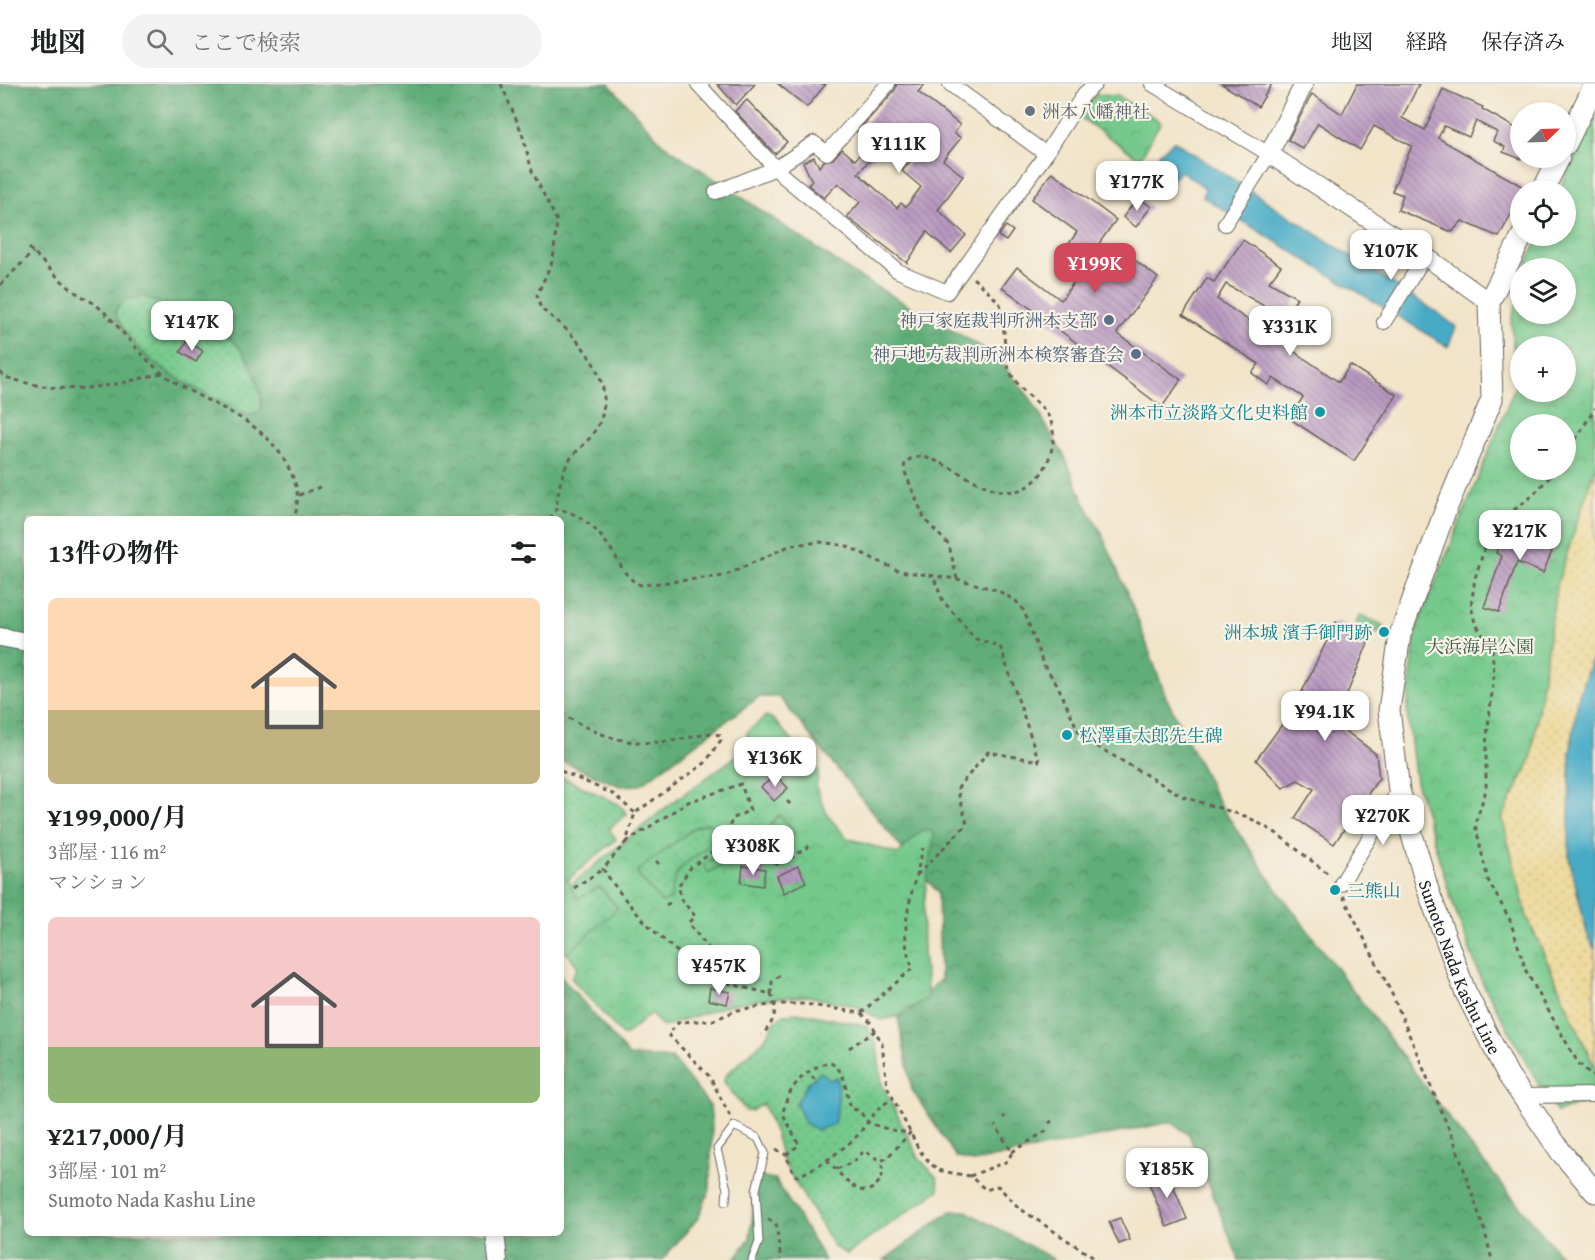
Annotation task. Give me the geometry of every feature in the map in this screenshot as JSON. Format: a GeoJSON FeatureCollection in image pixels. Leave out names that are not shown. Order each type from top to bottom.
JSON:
{"type":"FeatureCollection","features":[{"type":"Feature","properties":{"kind":"main road"},"geometry":{"type":"LineString","coordinates":[[1576,123],[1595,84]]}},
{"type":"Feature","properties":{"kind":"main road","name":"Sumoto Nada Kashu Line"},"geometry":{"type":"LineString","coordinates":[[1517,246],[1489,302],[1492,399],[1444,514],[1400,635],[1389,710],[1399,790],[1428,890],[1465,992],[1508,1075],[1561,1152],[1595,1192]]}},
{"type":"Feature","properties":{"kind":"street"},"geometry":{"type":"LineString","coordinates":[[698,84],[776,168],[898,271],[946,292],[1046,154],[1084,94],[1095,84]]}},
{"type":"Feature","properties":{"kind":"street"},"geometry":{"type":"LineString","coordinates":[[716,192],[776,168],[814,143],[827,153],[888,84]]}},
{"type":"Feature","properties":{"kind":"street"},"geometry":{"type":"LineString","coordinates":[[950,84],[1046,154]]}},
{"type":"Feature","properties":{"kind":"street"},"geometry":{"type":"LineString","coordinates":[[1152,84],[1269,154],[1425,256],[1489,302]]}},
{"type":"Feature","properties":{"kind":"street"},"geometry":{"type":"LineString","coordinates":[[1225,224],[1269,154],[1304,84]]}},
{"type":"Feature","properties":{"kind":"street"},"geometry":{"type":"LineString","coordinates":[[1384,322],[1425,256]]}},
{"type":"Feature","properties":{"kind":"street"},"geometry":{"type":"LineString","coordinates":[[0,637],[24,641]]}},
{"type":"Feature","properties":{"kind":"street"},"geometry":{"type":"LineString","coordinates":[[1341,884],[1399,790]]}},
{"type":"Feature","properties":{"kind":"street"},"geometry":{"type":"LineString","coordinates":[[1523,1096],[1595,1095]]}},
{"type":"Feature","properties":{"kind":"street"},"geometry":{"type":"LineString","coordinates":[[495,1236],[498,1260]]}},
{"type":"Feature","properties":{"kind":"lane"},"geometry":{"type":"LineString","coordinates":[[726,1201],[727,1189],[717,1149],[734,1126],[758,1138],[765,1153],[756,1190],[759,1242],[752,1260]]}},
{"type":"Feature","properties":{"kind":"path"},"geometry":{"type":"LineString","coordinates":[[501,84],[522,133],[532,171],[557,221],[554,260],[537,295],[538,302],[541,309],[578,342],[591,359],[605,398],[605,408],[595,432],[567,464],[556,509],[552,516]]}},
{"type":"Feature","properties":{"kind":"path"},"geometry":{"type":"LineString","coordinates":[[29,248],[59,278],[97,305],[134,347],[162,373],[246,420],[261,432],[287,463],[299,495],[295,516]]}},
{"type":"Feature","properties":{"kind":"path"},"geometry":{"type":"LineString","coordinates":[[0,285],[33,252]]}},
{"type":"Feature","properties":{"kind":"path"},"geometry":{"type":"LineString","coordinates":[[957,579],[954,556],[949,545],[925,520],[903,470],[905,462],[922,457],[991,488],[1010,492],[1023,489],[1040,475],[1050,458],[1054,434],[1051,419],[1019,385],[1009,367],[999,302],[963,269]]}},
{"type":"Feature","properties":{"kind":"path"},"geometry":{"type":"LineString","coordinates":[[0,372],[5,377],[49,389],[81,390],[162,373]]}},
{"type":"Feature","properties":{"kind":"path"},"geometry":{"type":"LineString","coordinates":[[1576,439],[1595,408]]}},
{"type":"Feature","properties":{"kind":"path"},"geometry":{"type":"LineString","coordinates":[[1547,480],[1532,496],[1491,528],[1477,570],[1472,606],[1475,623],[1492,649],[1494,675],[1486,745],[1486,790],[1475,824],[1488,880],[1510,920],[1526,971],[1578,1063],[1595,1078]]}},
{"type":"Feature","properties":{"kind":"path"},"geometry":{"type":"LineString","coordinates":[[299,495],[320,487]]}},
{"type":"Feature","properties":{"kind":"path"},"geometry":{"type":"LineString","coordinates":[[556,509],[579,515],[614,553],[632,581],[641,585],[724,576],[791,545],[805,542],[847,546],[899,571],[957,579],[997,590],[1016,601],[1024,611],[1043,664],[1057,684],[1076,730],[1090,744],[1184,797],[1248,817],[1267,828],[1341,884],[1341,892],[1392,994],[1456,1146],[1492,1260]]}},
{"type":"Feature","properties":{"kind":"path"},"geometry":{"type":"LineString","coordinates":[[917,875],[967,824],[957,789],[988,752],[1039,760],[1000,646],[976,639],[943,601],[933,576]]}},
{"type":"Feature","properties":{"kind":"path"},"geometry":{"type":"LineString","coordinates":[[564,715],[609,739],[650,745],[710,734],[720,735],[721,740],[705,764],[635,813],[626,842]]}},
{"type":"Feature","properties":{"kind":"path"},"geometry":{"type":"LineString","coordinates":[[564,772],[613,794],[635,813]]}},
{"type":"Feature","properties":{"kind":"path"},"geometry":{"type":"LineString","coordinates":[[574,888],[603,869],[626,842],[688,801],[741,784],[750,810],[732,819],[724,844],[691,867],[679,885],[680,898],[695,916],[688,923],[737,983]]}},
{"type":"Feature","properties":{"kind":"path"},"geometry":{"type":"LineString","coordinates":[[788,801],[792,806]]}},
{"type":"Feature","properties":{"kind":"path"},"geometry":{"type":"LineString","coordinates":[[724,844],[780,865],[809,846]]}},
{"type":"Feature","properties":{"kind":"path"},"geometry":{"type":"LineString","coordinates":[[861,1013],[913,968],[907,956],[909,905],[924,848]]}},
{"type":"Feature","properties":{"kind":"path"},"geometry":{"type":"LineString","coordinates":[[603,869],[628,904],[680,954],[727,983],[737,983],[771,994]]}},
{"type":"Feature","properties":{"kind":"path"},"geometry":{"type":"LineString","coordinates":[[666,905],[670,902]]}},
{"type":"Feature","properties":{"kind":"path"},"geometry":{"type":"LineString","coordinates":[[762,1035],[775,1015],[775,1004],[771,994],[772,982],[782,973]]}},
{"type":"Feature","properties":{"kind":"path"},"geometry":{"type":"LineString","coordinates":[[734,1126],[710,1077],[668,1034],[679,1022],[714,1020],[738,1010],[775,1004],[805,1004],[861,1013],[876,1031],[882,1044],[887,1086],[893,1099],[910,1133],[932,1165],[941,1171],[970,1176],[1008,1161],[1012,1152],[1049,1129]]}},
{"type":"Feature","properties":{"kind":"path"},"geometry":{"type":"LineString","coordinates":[[849,1048],[876,1031]]}},
{"type":"Feature","properties":{"kind":"path"},"geometry":{"type":"LineString","coordinates":[[781,1154],[786,1155],[799,1145],[783,1114],[784,1103],[791,1089],[816,1066],[829,1062],[836,1066],[846,1082],[848,1102],[852,1109],[863,1115],[867,1121],[881,1128],[893,1128],[910,1133]]}},
{"type":"Feature","properties":{"kind":"path"},"geometry":{"type":"LineString","coordinates":[[812,1076],[817,1084]]}},
{"type":"Feature","properties":{"kind":"path"},"geometry":{"type":"LineString","coordinates":[[786,1155],[794,1175],[798,1176],[827,1160],[855,1138],[875,1109],[893,1099]]}},
{"type":"Feature","properties":{"kind":"path"},"geometry":{"type":"LineString","coordinates":[[995,1125],[1012,1152]]}},
{"type":"Feature","properties":{"kind":"path"},"geometry":{"type":"LineString","coordinates":[[881,1161],[887,1158],[910,1133]]}},
{"type":"Feature","properties":{"kind":"path"},"geometry":{"type":"LineString","coordinates":[[837,1169],[853,1162],[864,1151],[881,1161]]}},
{"type":"Feature","properties":{"kind":"path"},"geometry":{"type":"LineString","coordinates":[[827,1160],[852,1186],[867,1190],[876,1186],[882,1178],[881,1161]]}},
{"type":"Feature","properties":{"kind":"path"},"geometry":{"type":"LineString","coordinates":[[970,1176],[986,1190],[998,1186],[1019,1208],[1098,1260]]}},
{"type":"Feature","properties":{"kind":"path"},"geometry":{"type":"LineString","coordinates":[[758,1216],[773,1220],[776,1224],[781,1260]]}},
{"type":"Feature","properties":{"kind":"green space"},"geometry":{"type":"Polygon","coordinates":[[[0,84],[609,84],[662,143],[859,277],[994,354],[1030,398],[1065,457],[1083,500],[1102,533],[1135,612],[1166,697],[1219,803],[1273,884],[1471,1147],[1564,1260],[1239,1260],[1189,1135],[1171,1122],[973,1162],[956,1157],[912,1090],[898,1018],[940,980],[938,893],[779,697],[759,697],[640,785],[620,786],[564,762],[564,516],[24,516],[24,1236],[564,1236],[564,980],[629,1056],[672,1058],[710,1106],[712,1125],[710,1189],[698,1218],[662,1260],[0,1260],[0,84]]]}},
{"type":"Feature","properties":{"kind":"green space"},"geometry":{"type":"Polygon","coordinates":[[[1095,95],[1117,96],[1156,118],[1160,123],[1140,159],[1080,117],[1095,95]]]}},
{"type":"Feature","properties":{"kind":"green space","name":"大浜海岸公園"},"geometry":{"type":"Polygon","coordinates":[[[1595,115],[1595,467],[1556,587],[1531,759],[1502,818],[1527,917],[1595,1068],[1595,1099],[1557,1112],[1543,1092],[1481,980],[1451,898],[1416,782],[1407,712],[1416,630],[1510,399],[1510,402],[1576,402],[1576,336],[1512,336],[1511,324],[1576,324],[1576,258],[1529,258],[1535,246],[1576,246],[1576,180],[1564,180],[1570,168],[1576,168],[1576,155],[1595,115]]]}},
{"type":"Feature","properties":{"kind":"green space"},"geometry":{"type":"Polygon","coordinates":[[[144,297],[206,323],[223,333],[238,346],[249,362],[257,382],[262,408],[257,414],[247,415],[190,386],[137,347],[124,330],[115,311],[123,300],[144,297]]]}},
{"type":"Feature","properties":{"kind":"green space"},"geometry":{"type":"Polygon","coordinates":[[[1360,615],[1383,625],[1379,633],[1356,623],[1360,615]]]}},
{"type":"Feature","properties":{"kind":"green space"},"geometry":{"type":"Polygon","coordinates":[[[766,716],[773,719],[819,771],[816,788],[828,816],[847,838],[898,854],[922,830],[931,831],[934,835],[923,919],[927,997],[899,1016],[881,1020],[856,1006],[807,996],[728,1005],[663,1027],[651,1013],[626,1035],[622,1035],[571,978],[578,967],[564,949],[564,891],[670,804],[746,749],[747,732],[766,716]]]}},
{"type":"Feature","properties":{"kind":"green space"},"geometry":{"type":"Polygon","coordinates":[[[564,778],[619,804],[627,814],[609,829],[616,839],[568,880],[577,899],[600,887],[618,908],[567,954],[564,950],[564,778]]]}},
{"type":"Feature","properties":{"kind":"green space"},"geometry":{"type":"Polygon","coordinates":[[[779,815],[795,832],[787,841],[784,841],[771,824],[779,815]]]}},
{"type":"Feature","properties":{"kind":"green space"},"geometry":{"type":"Polygon","coordinates":[[[709,823],[715,833],[703,851],[683,866],[673,884],[671,899],[662,903],[638,875],[638,871],[695,827],[709,823]]]}},
{"type":"Feature","properties":{"kind":"green space"},"geometry":{"type":"Polygon","coordinates":[[[720,854],[725,860],[724,864],[708,873],[704,865],[720,854]]]}},
{"type":"Feature","properties":{"kind":"green space"},"geometry":{"type":"Polygon","coordinates":[[[802,1013],[867,1026],[877,1046],[882,1084],[919,1158],[937,1178],[939,1190],[847,1254],[834,1247],[782,1160],[776,1136],[763,1104],[751,1111],[746,1111],[724,1082],[725,1076],[764,1040],[776,1020],[784,1014],[802,1013]]]}},
{"type":"Feature","properties":{"kind":"green space"},"geometry":{"type":"Polygon","coordinates":[[[756,1176],[775,1179],[825,1260],[734,1260],[750,1238],[756,1176]]]}},
{"type":"Feature","properties":{"kind":"green space"},"geometry":{"type":"Polygon","coordinates":[[[951,1211],[966,1211],[1055,1260],[884,1260],[951,1211]]]}},
{"type":"Feature","properties":{"kind":"sand"},"geometry":{"type":"Polygon","coordinates":[[[1595,467],[1595,649],[1570,754],[1569,857],[1587,933],[1595,950],[1595,1068],[1527,917],[1502,818],[1531,759],[1556,587],[1595,467]]]}},
{"type":"Feature","properties":{"kind":"water"},"geometry":{"type":"Polygon","coordinates":[[[1174,141],[1441,315],[1456,327],[1448,347],[1203,197],[1205,188],[1181,171],[1170,181],[1153,166],[1160,153],[1174,141]]]}},
{"type":"Feature","properties":{"kind":"water"},"geometry":{"type":"Polygon","coordinates":[[[1595,649],[1595,950],[1587,933],[1569,857],[1570,754],[1578,698],[1595,649]]]}},
{"type":"Feature","properties":{"kind":"water"},"geometry":{"type":"Polygon","coordinates":[[[819,1073],[823,1073],[830,1080],[836,1077],[838,1093],[833,1125],[816,1130],[805,1123],[796,1103],[808,1083],[819,1073]]]}},
{"type":"Feature","properties":{"kind":"building"},"geometry":{"type":"Polygon","coordinates":[[[717,84],[755,84],[736,105],[717,84]]]}},
{"type":"Feature","properties":{"kind":"building"},"geometry":{"type":"Polygon","coordinates":[[[778,84],[826,84],[807,107],[778,84]]]}},
{"type":"Feature","properties":{"kind":"building"},"geometry":{"type":"Polygon","coordinates":[[[897,84],[925,84],[918,92],[960,125],[954,133],[961,138],[943,160],[963,176],[938,210],[966,235],[951,253],[927,232],[907,263],[847,217],[860,202],[838,183],[824,198],[808,185],[812,181],[803,162],[814,157],[819,167],[824,161],[833,159],[842,149],[855,160],[870,143],[857,132],[895,90],[897,84]],[[903,130],[882,155],[878,151],[858,173],[897,208],[901,203],[906,207],[921,187],[902,171],[923,145],[903,130]]]}},
{"type":"Feature","properties":{"kind":"building"},"geometry":{"type":"Polygon","coordinates":[[[1222,84],[1272,84],[1258,107],[1222,84]]]}},
{"type":"Feature","properties":{"kind":"building"},"geometry":{"type":"Polygon","coordinates":[[[1357,84],[1419,84],[1402,118],[1425,130],[1443,89],[1483,107],[1482,109],[1510,125],[1510,155],[1503,152],[1505,147],[1493,141],[1497,132],[1476,121],[1469,137],[1444,126],[1438,138],[1511,180],[1510,216],[1499,237],[1462,221],[1452,232],[1398,210],[1403,195],[1392,191],[1412,146],[1374,126],[1360,150],[1318,123],[1303,149],[1288,140],[1312,94],[1342,114],[1357,84]]]}},
{"type":"Feature","properties":{"kind":"building"},"geometry":{"type":"Polygon","coordinates":[[[747,100],[787,142],[775,154],[735,111],[747,100]]]}},
{"type":"Feature","properties":{"kind":"building"},"geometry":{"type":"Polygon","coordinates":[[[1052,172],[1116,220],[1092,253],[1120,275],[1132,258],[1158,278],[1117,333],[1181,380],[1162,407],[1002,287],[1017,267],[1061,300],[1087,264],[1066,248],[1077,232],[1032,199],[1052,172]]]}},
{"type":"Feature","properties":{"kind":"building"},"geometry":{"type":"Polygon","coordinates":[[[1138,197],[1151,207],[1136,227],[1123,217],[1138,197]]]}},
{"type":"Feature","properties":{"kind":"building"},"geometry":{"type":"Polygon","coordinates":[[[1006,226],[1013,231],[1006,241],[998,236],[1006,226]]]}},
{"type":"Feature","properties":{"kind":"building"},"geometry":{"type":"Polygon","coordinates":[[[1243,240],[1281,266],[1269,282],[1297,298],[1285,318],[1226,284],[1217,299],[1339,382],[1350,365],[1397,395],[1354,461],[1290,419],[1303,397],[1273,378],[1268,385],[1252,373],[1259,364],[1183,315],[1207,278],[1214,282],[1243,240]]]}},
{"type":"Feature","properties":{"kind":"building"},"geometry":{"type":"Polygon","coordinates":[[[187,341],[203,351],[196,362],[180,352],[187,341]]]}},
{"type":"Feature","properties":{"kind":"building"},"geometry":{"type":"Polygon","coordinates":[[[1540,524],[1560,532],[1543,573],[1517,562],[1499,612],[1484,607],[1502,556],[1496,553],[1504,534],[1531,546],[1540,524]]]}},
{"type":"Feature","properties":{"kind":"building"},"geometry":{"type":"Polygon","coordinates":[[[1336,622],[1370,638],[1335,723],[1376,754],[1379,778],[1334,844],[1295,818],[1314,789],[1298,780],[1283,788],[1256,760],[1294,708],[1336,622]]]}},
{"type":"Feature","properties":{"kind":"building"},"geometry":{"type":"Polygon","coordinates":[[[776,775],[788,788],[774,801],[761,787],[776,775]]]}},
{"type":"Feature","properties":{"kind":"building"},"geometry":{"type":"Polygon","coordinates":[[[743,866],[765,869],[763,886],[741,883],[743,866]]]}},
{"type":"Feature","properties":{"kind":"building"},"geometry":{"type":"Polygon","coordinates":[[[798,866],[806,882],[784,893],[777,876],[798,866]]]}},
{"type":"Feature","properties":{"kind":"building"},"geometry":{"type":"Polygon","coordinates":[[[710,988],[730,992],[727,1004],[708,1000],[710,988]]]}},
{"type":"Feature","properties":{"kind":"building"},"geometry":{"type":"Polygon","coordinates":[[[1167,1171],[1187,1219],[1167,1227],[1147,1179],[1167,1171]]]}},
{"type":"Feature","properties":{"kind":"building"},"geometry":{"type":"Polygon","coordinates":[[[1120,1218],[1130,1240],[1119,1244],[1109,1222],[1120,1218]]]}},
{"type":"Feature","properties":{"kind":"place","name":"洲本八幡神社"},"geometry":{"type":"Point","coordinates":[1030,111]}},
{"type":"Feature","properties":{"kind":"place","name":"神戸家庭裁判所洲本支部"},"geometry":{"type":"Point","coordinates":[1109,320]}},
{"type":"Feature","properties":{"kind":"place","name":"神戸地方裁判所洲本検察審査会"},"geometry":{"type":"Point","coordinates":[1136,354]}},
{"type":"Feature","properties":{"kind":"place","name":"洲本市立淡路文化史料館"},"geometry":{"type":"Point","coordinates":[1320,412]}},
{"type":"Feature","properties":{"kind":"place","name":"洲本城 濱手御門跡"},"geometry":{"type":"Point","coordinates":[1384,632]}},
{"type":"Feature","properties":{"kind":"place","name":"松澤重太郎先生碑"},"geometry":{"type":"Point","coordinates":[1067,735]}},
{"type":"Feature","properties":{"kind":"place","name":"三熊山"},"geometry":{"type":"Point","coordinates":[1335,890]}}]}
